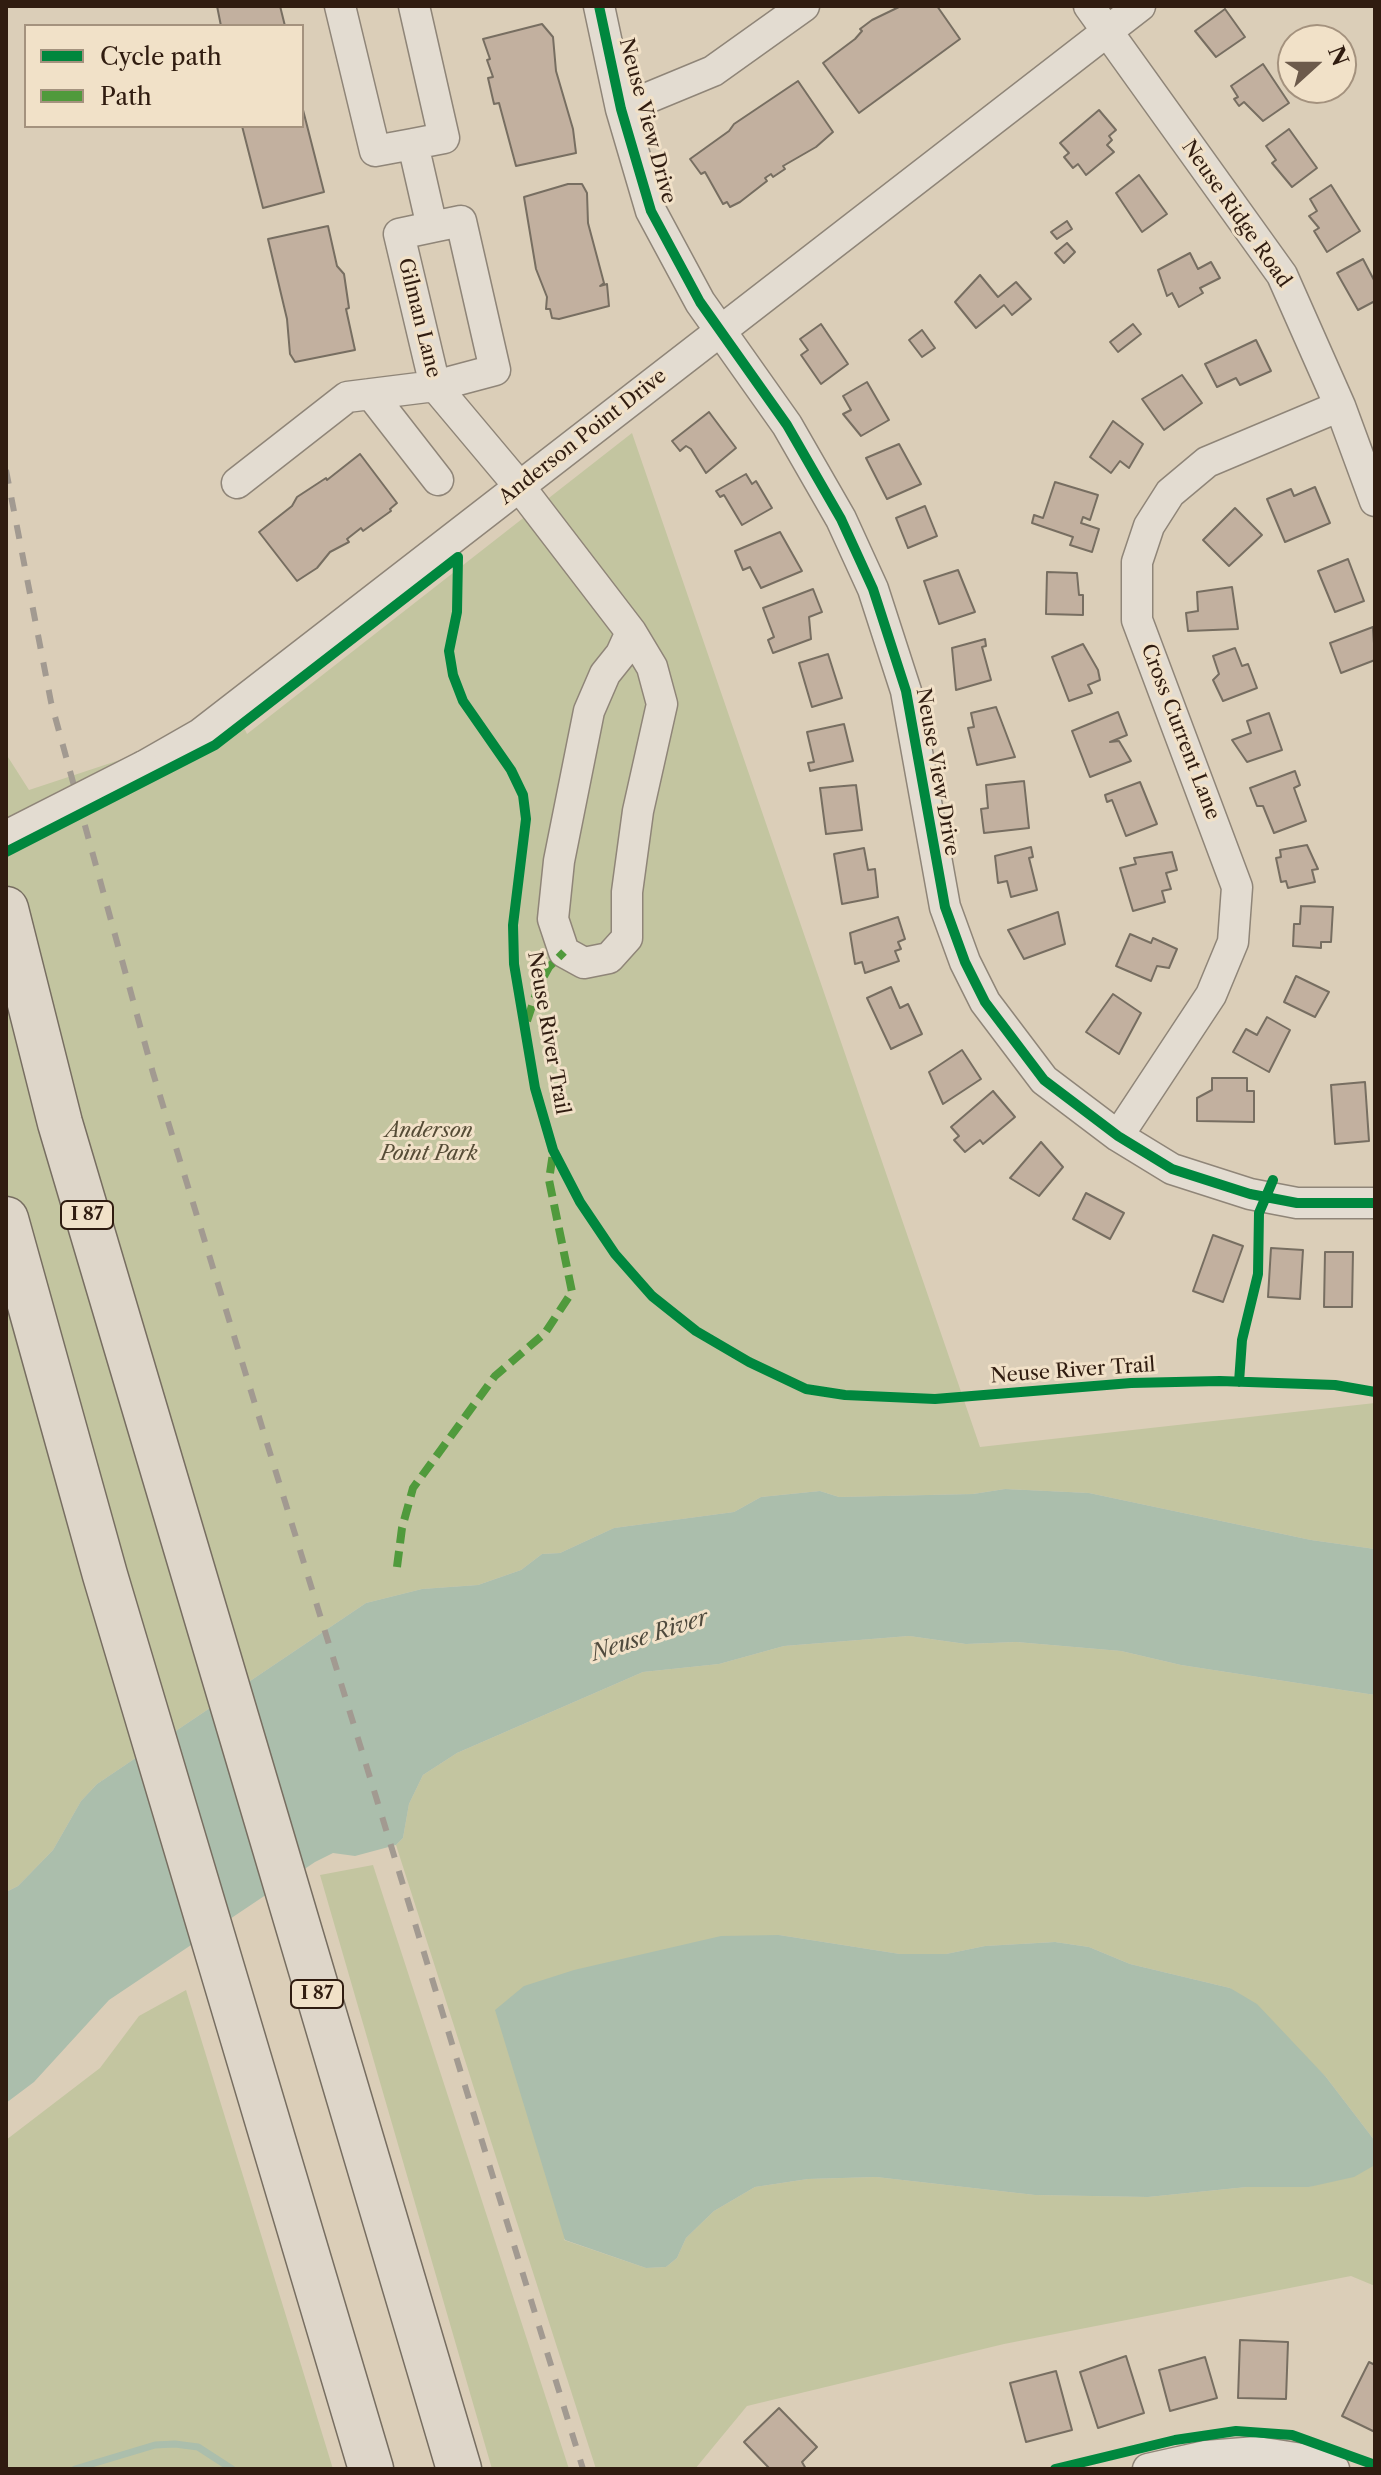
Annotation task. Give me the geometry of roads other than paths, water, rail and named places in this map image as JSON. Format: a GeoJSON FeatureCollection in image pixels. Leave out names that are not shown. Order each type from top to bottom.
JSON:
{"type":"FeatureCollection","features":[{"type":"Feature","properties":{"kind":"highway","name":"I 87"},"geometry":{"type":"LineString","coordinates":[[6,909],[60,1123],[459,2469]]}},
{"type":"Feature","properties":{"kind":"highway"},"geometry":{"type":"LineString","coordinates":[[6,1219],[105,1575],[371,2469]]}},
{"type":"Feature","properties":{"kind":"street"},"geometry":{"type":"LineString","coordinates":[[340,6],[375,151],[444,138],[414,6]]}},
{"type":"Feature","properties":{"kind":"street","name":"Neuse View Drive"},"geometry":{"type":"LineString","coordinates":[[599,6],[621,109],[651,211],[684,276],[787,425],[841,519],[873,589],[906,691],[934,861],[945,907],[965,962],[1005,1032],[1044,1080],[1118,1136],[1172,1169],[1250,1194],[1297,1203],[1375,1203]]}},
{"type":"Feature","properties":{"kind":"street"},"geometry":{"type":"LineString","coordinates":[[621,109],[713,71],[804,6]]}},
{"type":"Feature","properties":{"kind":"street","name":"Neuse Ridge Road"},"geometry":{"type":"LineString","coordinates":[[1089,6],[1282,275],[1340,406],[1375,501]]}},
{"type":"Feature","properties":{"kind":"street","name":"Anderson Point Drive"},"geometry":{"type":"LineString","coordinates":[[6,836],[200,734],[1140,6]]}},
{"type":"Feature","properties":{"kind":"street"},"geometry":{"type":"LineString","coordinates":[[237,483],[347,397],[435,386],[495,370],[461,221],[432,227],[413,144]]}},
{"type":"Feature","properties":{"kind":"street","name":"Gilman Lane"},"geometry":{"type":"LineString","coordinates":[[432,227],[399,234],[435,386],[519,486],[631,632],[652,667],[662,704],[638,811],[627,892],[627,938],[609,958],[584,963],[564,952],[553,919],[559,861],[589,711],[605,674],[621,654],[631,632]]}},
{"type":"Feature","properties":{"kind":"street"},"geometry":{"type":"LineString","coordinates":[[371,394],[438,480]]}},
{"type":"Feature","properties":{"kind":"street","name":"Cross Current Lane"},"geometry":{"type":"LineString","coordinates":[[1118,1136],[1211,995],[1233,942],[1237,887],[1137,620],[1137,562],[1149,526],[1170,493],[1207,462],[1340,406]]}},
{"type":"Feature","properties":{"kind":"street"},"geometry":{"type":"LineString","coordinates":[[1165,2467],[1206,2456],[1257,2452],[1315,2461],[1334,2469]]}},
{"type":"Feature","properties":{"kind":"water","name":"Neuse River"},"geometry":{"type":"Polygon","coordinates":[[[1005,1489],[1089,1493],[1311,1540],[1375,1549],[1375,1695],[1181,1665],[1121,1651],[1016,1642],[966,1644],[909,1636],[784,1646],[719,1664],[643,1672],[457,1753],[423,1775],[409,1804],[403,1838],[396,1845],[355,1856],[333,1853],[315,1862],[109,2000],[34,2082],[6,2103],[6,1892],[18,1886],[53,1850],[81,1801],[97,1784],[366,1603],[422,1589],[478,1585],[521,1570],[542,1554],[560,1553],[614,1528],[734,1512],[761,1497],[820,1491],[839,1497],[973,1494],[1005,1489]]]}},
{"type":"Feature","properties":{"kind":"water"},"geometry":{"type":"Polygon","coordinates":[[[779,1935],[900,1954],[946,1954],[985,1946],[1055,1942],[1089,1947],[1130,1964],[1230,1988],[1257,2004],[1326,2077],[1375,2141],[1375,2165],[1354,2177],[1309,2187],[1247,2187],[1148,2197],[1035,2195],[876,2177],[808,2179],[755,2187],[714,2211],[686,2238],[677,2258],[666,2267],[646,2268],[565,2240],[495,2010],[524,1986],[574,1970],[721,1936],[779,1935]]]}},
{"type":"Feature","properties":{"kind":"waterway"},"geometry":{"type":"LineString","coordinates":[[75,2469],[155,2445],[175,2444],[198,2447],[232,2469]]}},
{"type":"Feature","properties":{"kind":"railway"},"geometry":{"type":"LineString","coordinates":[[6,470],[51,702],[153,1073],[583,2469]]}},
{"type":"Feature","properties":{"kind":"park label","name":"Anderson Point Park"},"geometry":{"type":"Point","coordinates":[429,1142]}}]}
